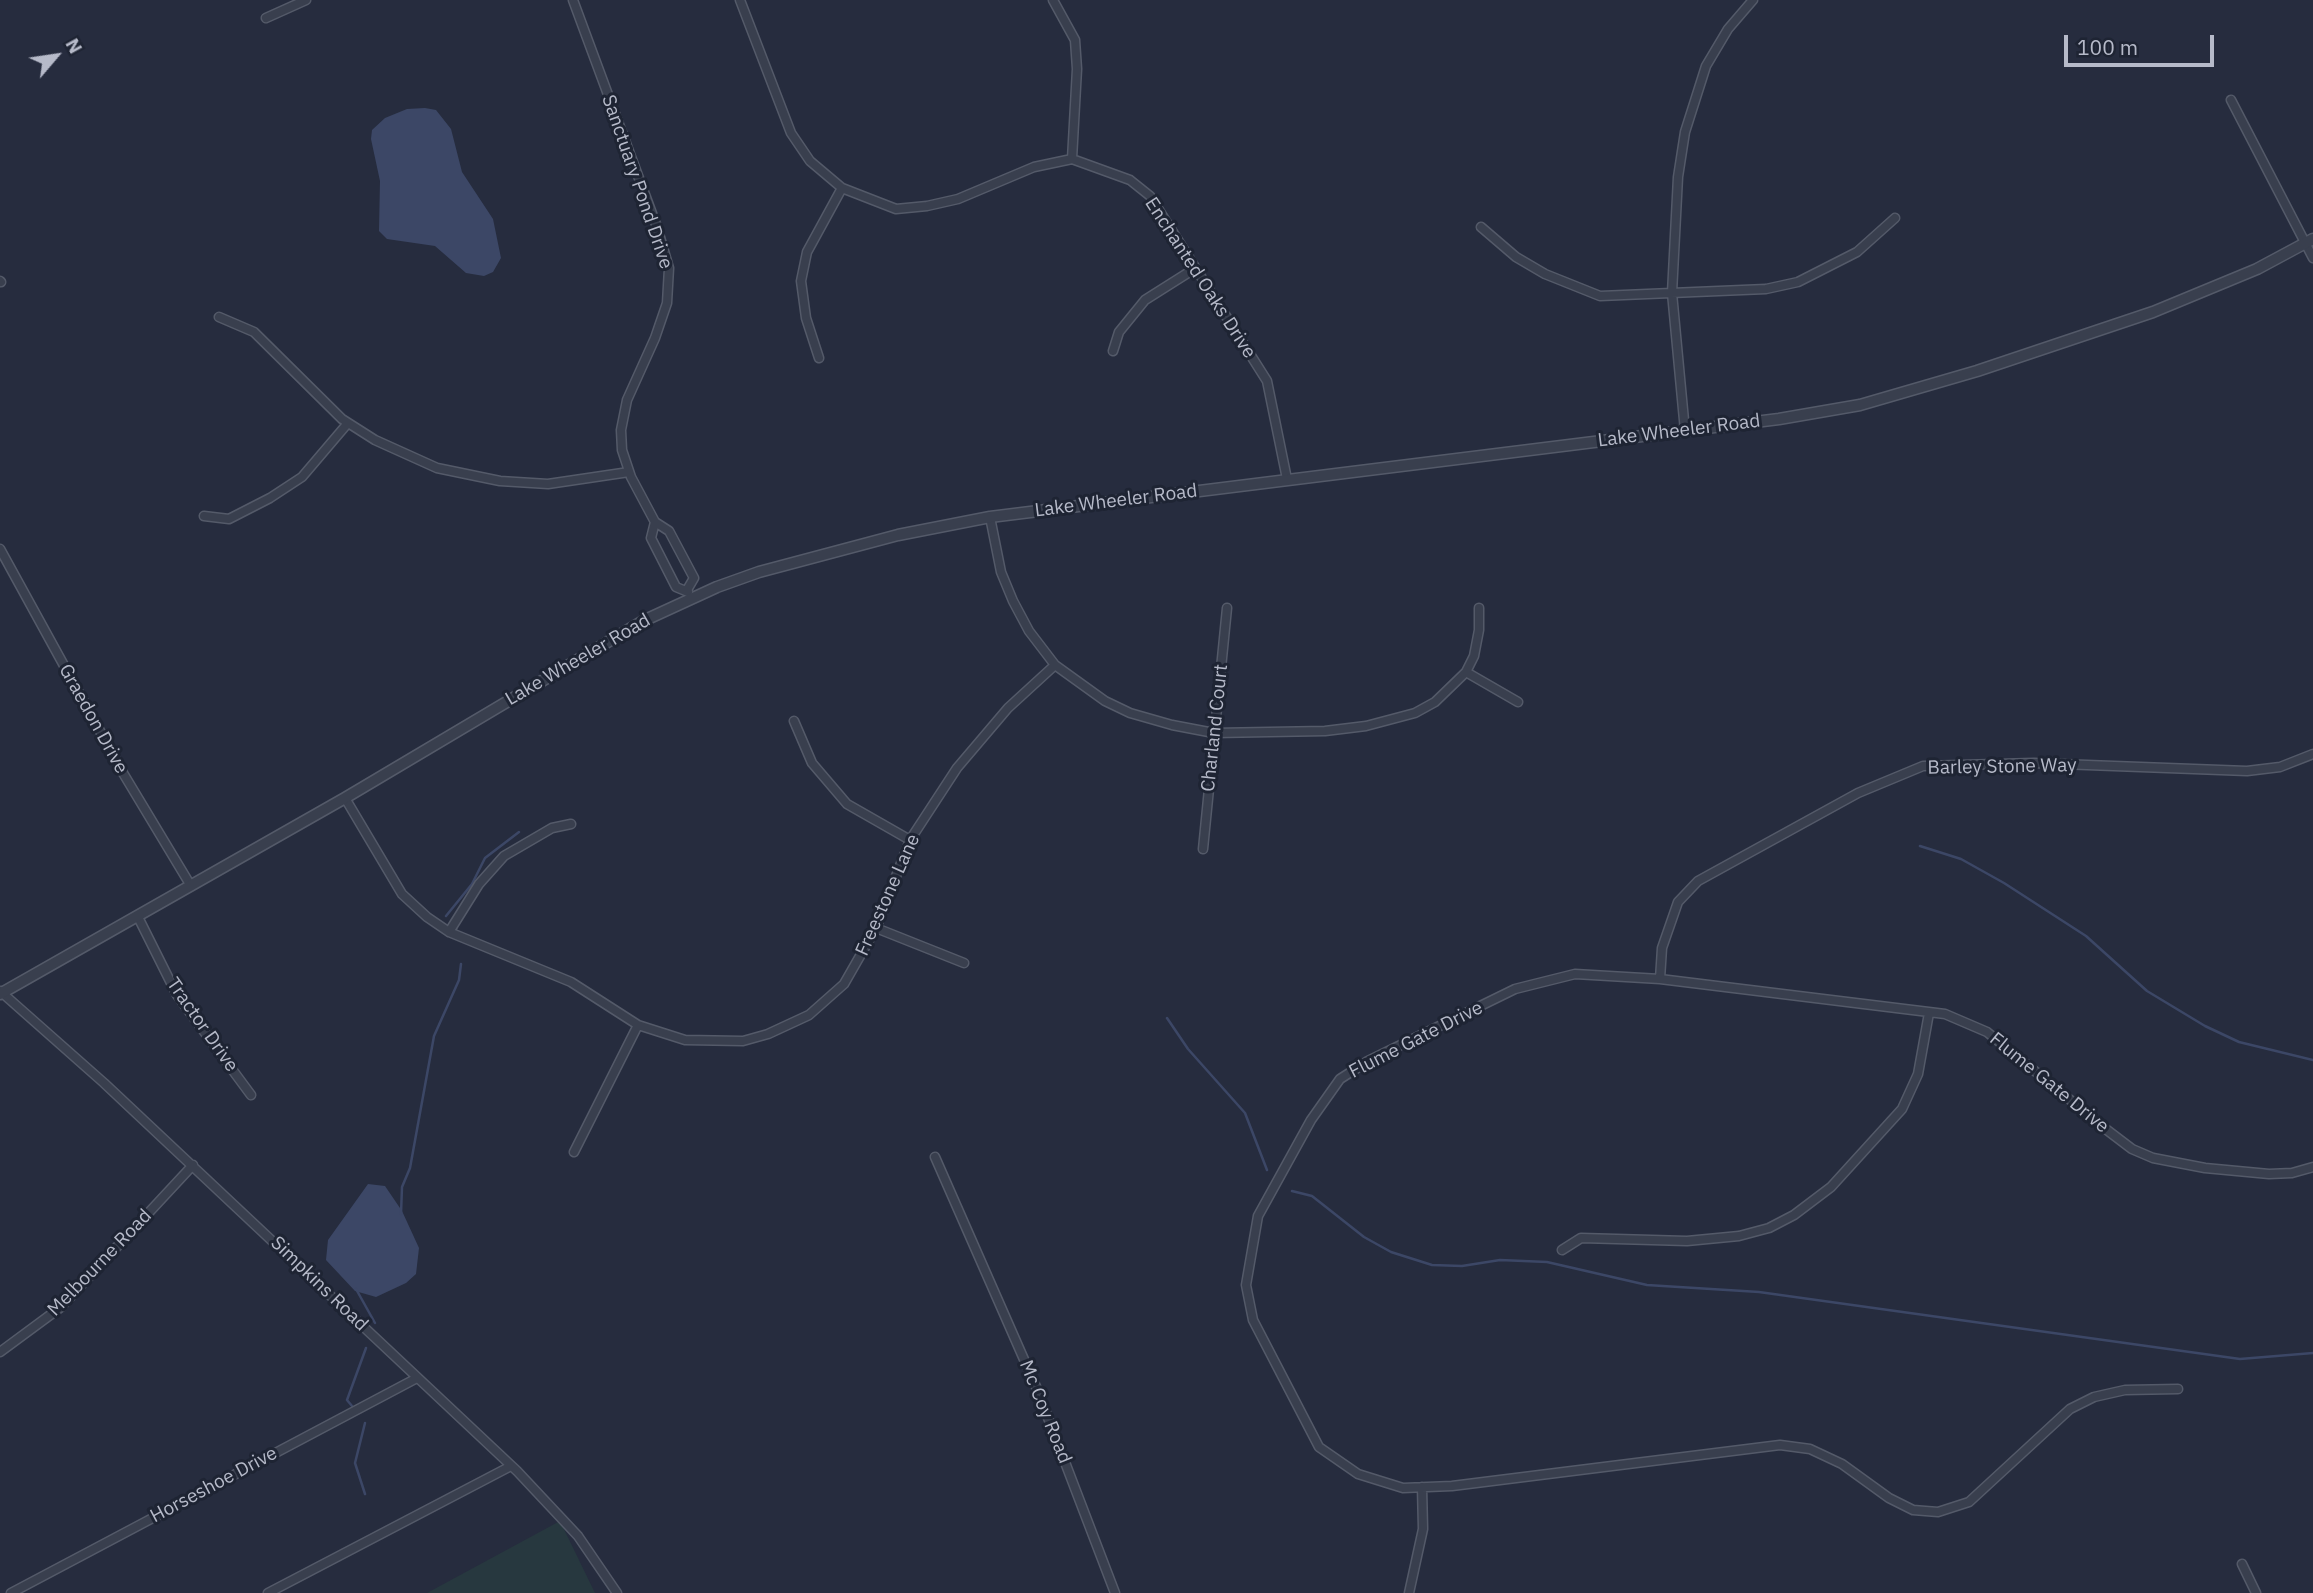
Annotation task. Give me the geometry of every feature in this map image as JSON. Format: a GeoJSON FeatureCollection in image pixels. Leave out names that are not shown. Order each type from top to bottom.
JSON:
{"type":"FeatureCollection","features":[{"type":"Feature","properties":{"kind":"street"},"geometry":{"type":"LineString","coordinates":[[265,18],[306,0]]}},
{"type":"Feature","properties":{"kind":"street","name":"Sanctuary Pond Drive"},"geometry":{"type":"LineString","coordinates":[[573,0],[657,227],[669,268],[667,303],[627,400],[621,430],[622,450],[629,472],[655,522],[669,531],[694,578],[689,594],[676,587],[651,538],[655,522]]}},
{"type":"Feature","properties":{"kind":"street"},"geometry":{"type":"LineString","coordinates":[[740,0],[791,133],[810,161],[842,188],[895,209],[958,199],[1034,167],[1072,159],[1077,69],[1075,40],[1053,0]]}},
{"type":"Feature","properties":{"kind":"street"},"geometry":{"type":"LineString","coordinates":[[1685,431],[1672,293],[1678,177],[1692,106],[1706,66],[1728,29],[1753,0]]}},
{"type":"Feature","properties":{"kind":"street"},"geometry":{"type":"LineString","coordinates":[[2231,100],[2308,241],[2313,258]]}},
{"type":"Feature","properties":{"kind":"street","name":"Enchanted Oaks Drive"},"geometry":{"type":"LineString","coordinates":[[1072,159],[1130,180],[1150,196],[1267,381],[1287,479]]}},
{"type":"Feature","properties":{"kind":"street"},"geometry":{"type":"LineString","coordinates":[[819,358],[806,317],[801,281],[807,252],[842,188]]}},
{"type":"Feature","properties":{"kind":"street"},"geometry":{"type":"LineString","coordinates":[[1481,227],[1516,257],[1545,274],[1600,296],[1766,289],[1798,282],[1857,253],[1895,218]]}},
{"type":"Feature","properties":{"kind":"street","name":"Lake Wheeler Road"},"geometry":{"type":"LineString","coordinates":[[1,992],[345,798],[689,594],[803,558],[898,535],[990,517],[1779,419],[1860,405],[1977,371],[2102,330],[2205,292],[2308,241]]}},
{"type":"Feature","properties":{"kind":"street"},"geometry":{"type":"LineString","coordinates":[[1114,351],[1119,332],[1145,300],[1194,269]]}},
{"type":"Feature","properties":{"kind":"street"},"geometry":{"type":"LineString","coordinates":[[219,317],[254,332],[348,424],[375,440],[437,468],[500,481],[548,484],[629,472]]}},
{"type":"Feature","properties":{"kind":"street"},"geometry":{"type":"LineString","coordinates":[[204,516],[229,519],[270,498],[302,477],[348,424]]}},
{"type":"Feature","properties":{"kind":"street"},"geometry":{"type":"LineString","coordinates":[[990,517],[1001,572],[1013,601],[1029,631],[1055,665],[1083,687],[1130,713],[1214,733],[1325,731],[1394,720],[1435,702],[1466,672],[1474,656],[1479,630],[1479,608]]}},
{"type":"Feature","properties":{"kind":"street","name":"Graedon Drive"},"geometry":{"type":"LineString","coordinates":[[0,549],[123,773],[191,886]]}},
{"type":"Feature","properties":{"kind":"street","name":"Charland Court"},"geometry":{"type":"LineString","coordinates":[[1203,849],[1227,607]]}},
{"type":"Feature","properties":{"kind":"street","name":"Freestone Lane"},"geometry":{"type":"LineString","coordinates":[[345,798],[402,894],[426,917],[449,932],[571,982],[638,1025],[685,1040],[713,1043],[743,1041],[809,1015],[844,984],[876,928],[910,840],[976,743],[1055,665]]}},
{"type":"Feature","properties":{"kind":"street"},"geometry":{"type":"LineString","coordinates":[[1466,672],[1518,702]]}},
{"type":"Feature","properties":{"kind":"street"},"geometry":{"type":"LineString","coordinates":[[794,721],[812,763],[847,804],[910,840]]}},
{"type":"Feature","properties":{"kind":"street","name":"Barley Stone Way"},"geometry":{"type":"LineString","coordinates":[[1660,979],[1662,948],[1678,902],[1698,881],[1858,793],[1923,766],[2034,762],[2247,771],[2280,767],[2312,758]]}},
{"type":"Feature","properties":{"kind":"street"},"geometry":{"type":"LineString","coordinates":[[449,932],[479,884],[504,856],[552,828],[571,824]]}},
{"type":"Feature","properties":{"kind":"street","name":"Tractor Drive"},"geometry":{"type":"LineString","coordinates":[[138,917],[177,995],[251,1095]]}},
{"type":"Feature","properties":{"kind":"street"},"geometry":{"type":"LineString","coordinates":[[876,928],[964,963]]}},
{"type":"Feature","properties":{"kind":"street","name":"Flume Gate Drive"},"geometry":{"type":"LineString","coordinates":[[2178,1389],[2124,1390],[2094,1397],[2070,1409],[1969,1502],[1938,1512],[1913,1510],[1889,1498],[1842,1464],[1810,1449],[1780,1445],[1452,1486],[1403,1488],[1358,1474],[1319,1447],[1253,1320],[1246,1285],[1258,1216],[1311,1120],[1340,1079],[1368,1060],[1515,989],[1575,974],[1660,979],[1963,1019],[1987,1032],[2132,1149],[2153,1158],[2260,1174],[2292,1173],[2313,1167]]}},
{"type":"Feature","properties":{"kind":"street","name":"Simpkins Road"},"geometry":{"type":"LineString","coordinates":[[1,992],[193,1165],[512,1466],[571,1528],[598,1562],[617,1593]]}},
{"type":"Feature","properties":{"kind":"street"},"geometry":{"type":"LineString","coordinates":[[1562,1250],[1581,1238],[1687,1241],[1739,1236],[1769,1228],[1794,1215],[1831,1186],[1902,1109],[1918,1074],[1929,1013]]}},
{"type":"Feature","properties":{"kind":"street"},"geometry":{"type":"LineString","coordinates":[[574,1152],[638,1025]]}},
{"type":"Feature","properties":{"kind":"street","name":"Mc Coy Road"},"geometry":{"type":"LineString","coordinates":[[935,1157],[1037,1389],[1115,1593]]}},
{"type":"Feature","properties":{"kind":"street","name":"Melbourne Road"},"geometry":{"type":"LineString","coordinates":[[0,1352],[61,1307],[193,1165]]}},
{"type":"Feature","properties":{"kind":"street","name":"Horseshoe Drive"},"geometry":{"type":"LineString","coordinates":[[11,1593],[417,1378]]}},
{"type":"Feature","properties":{"kind":"street"},"geometry":{"type":"LineString","coordinates":[[268,1593],[512,1466]]}},
{"type":"Feature","properties":{"kind":"street"},"geometry":{"type":"LineString","coordinates":[[1409,1593],[1423,1529],[1422,1487]]}},
{"type":"Feature","properties":{"kind":"street"},"geometry":{"type":"LineString","coordinates":[[2242,1564],[2256,1593]]}},
{"type":"Feature","properties":{"kind":"shaded area"},"geometry":{"type":"Polygon","coordinates":[[[560,1521],[595,1593],[427,1593],[560,1521]]]}},
{"type":"Feature","properties":{"kind":"water"},"geometry":{"type":"Polygon","coordinates":[[[407,109],[436,110],[451,129],[462,172],[493,219],[501,258],[493,272],[484,276],[466,273],[435,246],[387,239],[379,231],[380,181],[371,139],[372,130],[385,118],[407,109]]]}},
{"type":"Feature","properties":{"kind":"water"},"geometry":{"type":"Polygon","coordinates":[[[368,1184],[385,1186],[402,1211],[419,1248],[416,1274],[406,1283],[376,1297],[355,1291],[326,1260],[328,1240],[368,1184]]]}},
{"type":"Feature","properties":{"kind":"waterway"},"geometry":{"type":"LineString","coordinates":[[446,916],[472,884],[485,858],[519,832]]}},
{"type":"Feature","properties":{"kind":"waterway"},"geometry":{"type":"LineString","coordinates":[[1920,846],[1961,859],[2004,883],[2086,936],[2147,991],[2205,1026],[2239,1042],[2313,1060]]}},
{"type":"Feature","properties":{"kind":"waterway"},"geometry":{"type":"LineString","coordinates":[[401,1214],[402,1187],[410,1168],[434,1036],[459,980],[461,964]]}},
{"type":"Feature","properties":{"kind":"waterway"},"geometry":{"type":"LineString","coordinates":[[1167,1018],[1188,1049],[1245,1113],[1267,1170]]}},
{"type":"Feature","properties":{"kind":"waterway"},"geometry":{"type":"LineString","coordinates":[[1292,1191],[1312,1196],[1364,1237],[1391,1252],[1432,1265],[1462,1266],[1500,1260],[1547,1262],[1647,1285],[1759,1292],[2240,1359],[2313,1353]]}},
{"type":"Feature","properties":{"kind":"waterway"},"geometry":{"type":"LineString","coordinates":[[356,1289],[375,1323]]}},
{"type":"Feature","properties":{"kind":"waterway"},"geometry":{"type":"LineString","coordinates":[[352,1406],[347,1400],[366,1348]]}},
{"type":"Feature","properties":{"kind":"waterway"},"geometry":{"type":"LineString","coordinates":[[365,1423],[355,1463],[365,1494]]}}]}
